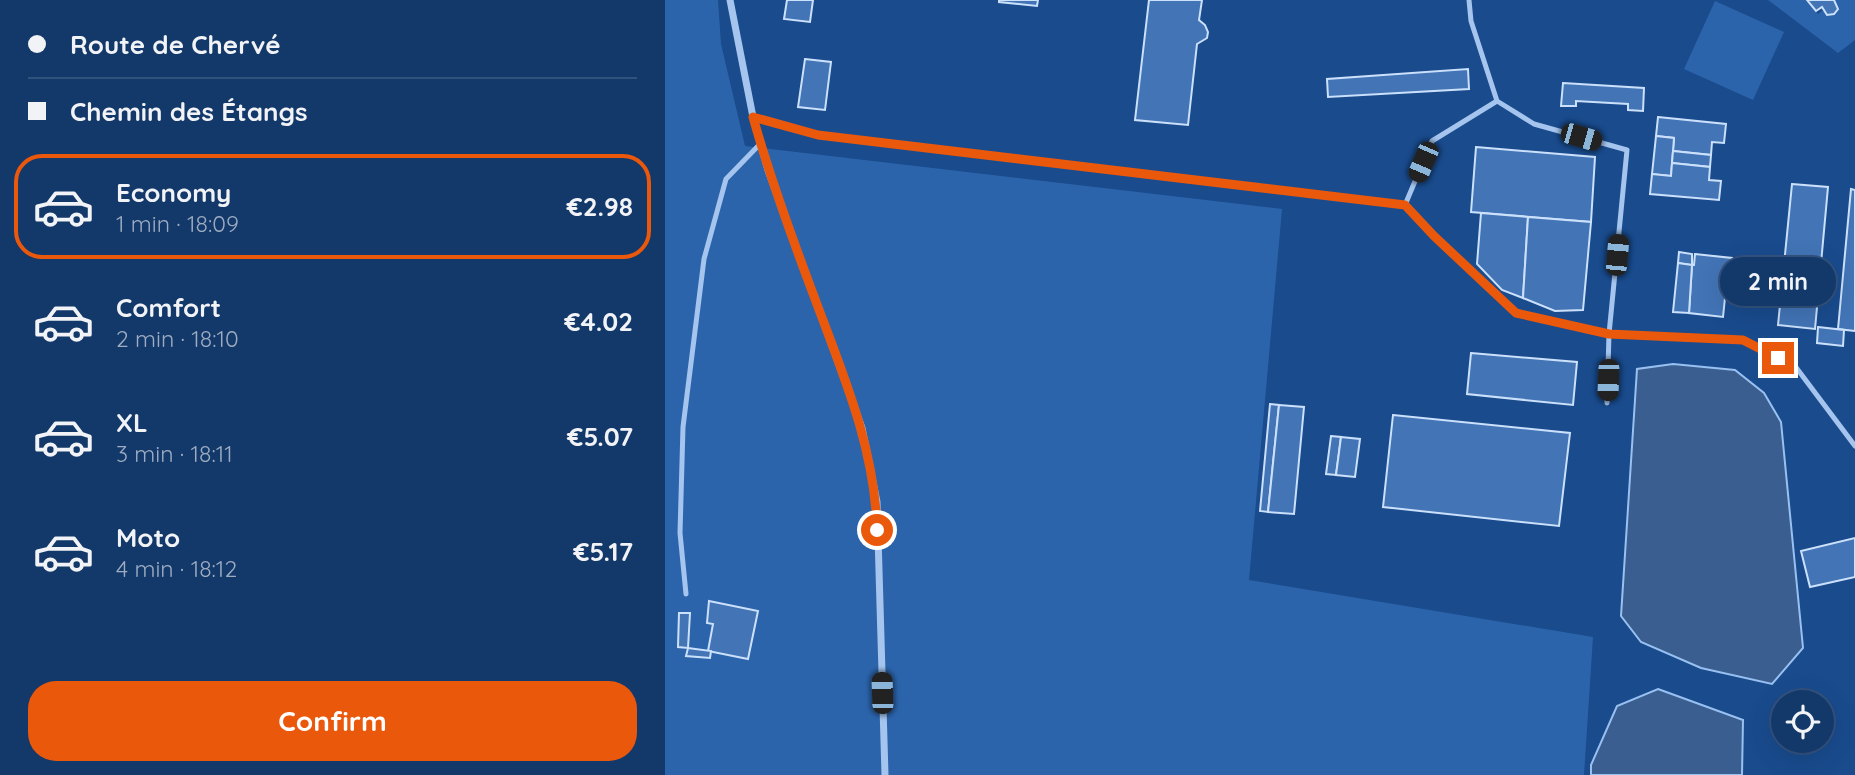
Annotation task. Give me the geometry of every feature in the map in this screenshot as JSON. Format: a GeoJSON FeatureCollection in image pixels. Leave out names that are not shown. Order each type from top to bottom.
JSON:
{"type":"FeatureCollection","features":[{"type":"Feature","properties":{"kind":"street"},"geometry":{"type":"LineString","coordinates":[[730,0],[753,117],[862,428],[877,502],[885,775]]}},
{"type":"Feature","properties":{"kind":"lane"},"geometry":{"type":"LineString","coordinates":[[1469,0],[1471,21],[1497,100],[1535,124],[1627,150],[1609,334],[1607,403]]}},
{"type":"Feature","properties":{"kind":"lane"},"geometry":{"type":"LineString","coordinates":[[1405,205],[1432,141],[1497,100]]}},
{"type":"Feature","properties":{"kind":"lane"},"geometry":{"type":"LineString","coordinates":[[753,117],[818,135],[1405,205],[1516,313],[1609,334],[1743,340],[1795,366],[1855,446]]}},
{"type":"Feature","properties":{"kind":"lane"},"geometry":{"type":"LineString","coordinates":[[686,594],[681,533],[683,427],[704,259],[726,178],[761,144]]}},
{"type":"Feature","properties":{"kind":"shaded area"},"geometry":{"type":"Polygon","coordinates":[[[665,0],[718,0],[721,44],[745,146],[1282,209],[1249,580],[1593,637],[1584,775],[665,775],[665,0]]]}},
{"type":"Feature","properties":{"kind":"shaded area"},"geometry":{"type":"Polygon","coordinates":[[[1768,0],[1807,0],[1818,14],[1836,0],[1855,0],[1855,40],[1838,53],[1768,0]]]}},
{"type":"Feature","properties":{"kind":"shaded area"},"geometry":{"type":"Polygon","coordinates":[[[1715,1],[1784,32],[1753,100],[1684,69],[1715,1]]]}},
{"type":"Feature","properties":{"kind":"shaded area"},"geometry":{"type":"Polygon","coordinates":[[[1673,364],[1735,370],[1764,393],[1781,422],[1803,648],[1772,684],[1701,668],[1641,642],[1621,616],[1637,369],[1673,364]]]}},
{"type":"Feature","properties":{"kind":"shaded area"},"geometry":{"type":"Polygon","coordinates":[[[1658,689],[1743,720],[1742,775],[1591,775],[1591,765],[1617,706],[1658,689]]]}},
{"type":"Feature","properties":{"kind":"building"},"geometry":{"type":"Polygon","coordinates":[[[787,0],[813,0],[810,22],[784,19],[787,0]]]}},
{"type":"Feature","properties":{"kind":"building"},"geometry":{"type":"Polygon","coordinates":[[[999,0],[1038,0],[1037,6],[999,0]]]}},
{"type":"Feature","properties":{"kind":"building"},"geometry":{"type":"Polygon","coordinates":[[[1149,0],[1202,0],[1199,20],[1208,32],[1207,38],[1197,44],[1188,125],[1135,120],[1149,0]]]}},
{"type":"Feature","properties":{"kind":"building"},"geometry":{"type":"Polygon","coordinates":[[[1807,0],[1834,0],[1838,9],[1834,14],[1827,15],[1822,7],[1816,11],[1807,0]]]}},
{"type":"Feature","properties":{"kind":"building"},"geometry":{"type":"Polygon","coordinates":[[[805,59],[831,62],[825,110],[798,107],[805,59]]]}},
{"type":"Feature","properties":{"kind":"building"},"geometry":{"type":"Polygon","coordinates":[[[1468,69],[1469,89],[1328,97],[1327,79],[1468,69]]]}},
{"type":"Feature","properties":{"kind":"building"},"geometry":{"type":"Polygon","coordinates":[[[1563,83],[1644,88],[1643,111],[1628,110],[1628,104],[1576,101],[1576,106],[1561,106],[1563,83]]]}},
{"type":"Feature","properties":{"kind":"building"},"geometry":{"type":"Polygon","coordinates":[[[1658,117],[1726,124],[1724,143],[1712,142],[1711,155],[1673,151],[1674,138],[1656,136],[1658,117]]]}},
{"type":"Feature","properties":{"kind":"building"},"geometry":{"type":"Polygon","coordinates":[[[1656,136],[1674,138],[1671,176],[1652,174],[1656,136]]]}},
{"type":"Feature","properties":{"kind":"building"},"geometry":{"type":"Polygon","coordinates":[[[1476,147],[1595,157],[1591,222],[1471,212],[1476,147]]]}},
{"type":"Feature","properties":{"kind":"building"},"geometry":{"type":"Polygon","coordinates":[[[1673,151],[1711,155],[1710,167],[1672,163],[1673,151]]]}},
{"type":"Feature","properties":{"kind":"building"},"geometry":{"type":"Polygon","coordinates":[[[1672,163],[1710,167],[1709,180],[1721,181],[1719,200],[1650,194],[1652,174],[1671,176],[1672,163]]]}},
{"type":"Feature","properties":{"kind":"building"},"geometry":{"type":"Polygon","coordinates":[[[1792,184],[1828,187],[1815,329],[1778,325],[1792,184]]]}},
{"type":"Feature","properties":{"kind":"building"},"geometry":{"type":"Polygon","coordinates":[[[1851,189],[1855,190],[1855,331],[1838,329],[1851,189]]]}},
{"type":"Feature","properties":{"kind":"building"},"geometry":{"type":"Polygon","coordinates":[[[1481,213],[1528,217],[1523,298],[1502,290],[1477,264],[1481,213]]]}},
{"type":"Feature","properties":{"kind":"building"},"geometry":{"type":"Polygon","coordinates":[[[1528,217],[1591,222],[1583,310],[1555,311],[1523,298],[1528,217]]]}},
{"type":"Feature","properties":{"kind":"building"},"geometry":{"type":"Polygon","coordinates":[[[1679,252],[1692,254],[1692,265],[1678,263],[1679,252]]]}},
{"type":"Feature","properties":{"kind":"building"},"geometry":{"type":"Polygon","coordinates":[[[1695,254],[1732,258],[1728,269],[1723,317],[1689,313],[1695,254]]]}},
{"type":"Feature","properties":{"kind":"building"},"geometry":{"type":"Polygon","coordinates":[[[1678,263],[1692,265],[1689,313],[1673,312],[1678,263]]]}},
{"type":"Feature","properties":{"kind":"building"},"geometry":{"type":"Polygon","coordinates":[[[1818,327],[1844,330],[1843,346],[1817,343],[1818,327]]]}},
{"type":"Feature","properties":{"kind":"building"},"geometry":{"type":"Polygon","coordinates":[[[1471,353],[1577,362],[1573,405],[1467,394],[1471,353]]]}},
{"type":"Feature","properties":{"kind":"building"},"geometry":{"type":"Polygon","coordinates":[[[1270,404],[1279,405],[1268,512],[1260,511],[1270,404]]]}},
{"type":"Feature","properties":{"kind":"building"},"geometry":{"type":"Polygon","coordinates":[[[1279,405],[1304,407],[1294,514],[1268,512],[1279,405]]]}},
{"type":"Feature","properties":{"kind":"building"},"geometry":{"type":"Polygon","coordinates":[[[1393,415],[1570,433],[1559,526],[1383,507],[1393,415]]]}},
{"type":"Feature","properties":{"kind":"building"},"geometry":{"type":"Polygon","coordinates":[[[1331,436],[1341,437],[1336,475],[1326,474],[1331,436]]]}},
{"type":"Feature","properties":{"kind":"building"},"geometry":{"type":"Polygon","coordinates":[[[1341,437],[1360,439],[1355,477],[1336,475],[1341,437]]]}},
{"type":"Feature","properties":{"kind":"building"},"geometry":{"type":"Polygon","coordinates":[[[1855,538],[1855,577],[1810,587],[1801,551],[1855,538]]]}},
{"type":"Feature","properties":{"kind":"building"},"geometry":{"type":"Polygon","coordinates":[[[709,601],[758,611],[748,659],[708,651],[713,624],[707,623],[709,601]]]}},
{"type":"Feature","properties":{"kind":"building"},"geometry":{"type":"Polygon","coordinates":[[[679,613],[690,613],[688,648],[678,647],[679,613]]]}},
{"type":"Feature","properties":{"kind":"building"},"geometry":{"type":"Polygon","coordinates":[[[688,648],[711,651],[710,658],[686,656],[688,648]]]}},
{"type":"Feature","properties":{"kind":"route"},"geometry":{"type":"LineString","coordinates":[[877,530],[877,502],[862,428],[768,170],[753,117],[818,135],[1405,205],[1516,313],[1609,334],[1743,340],[1778,358]]}}]}
